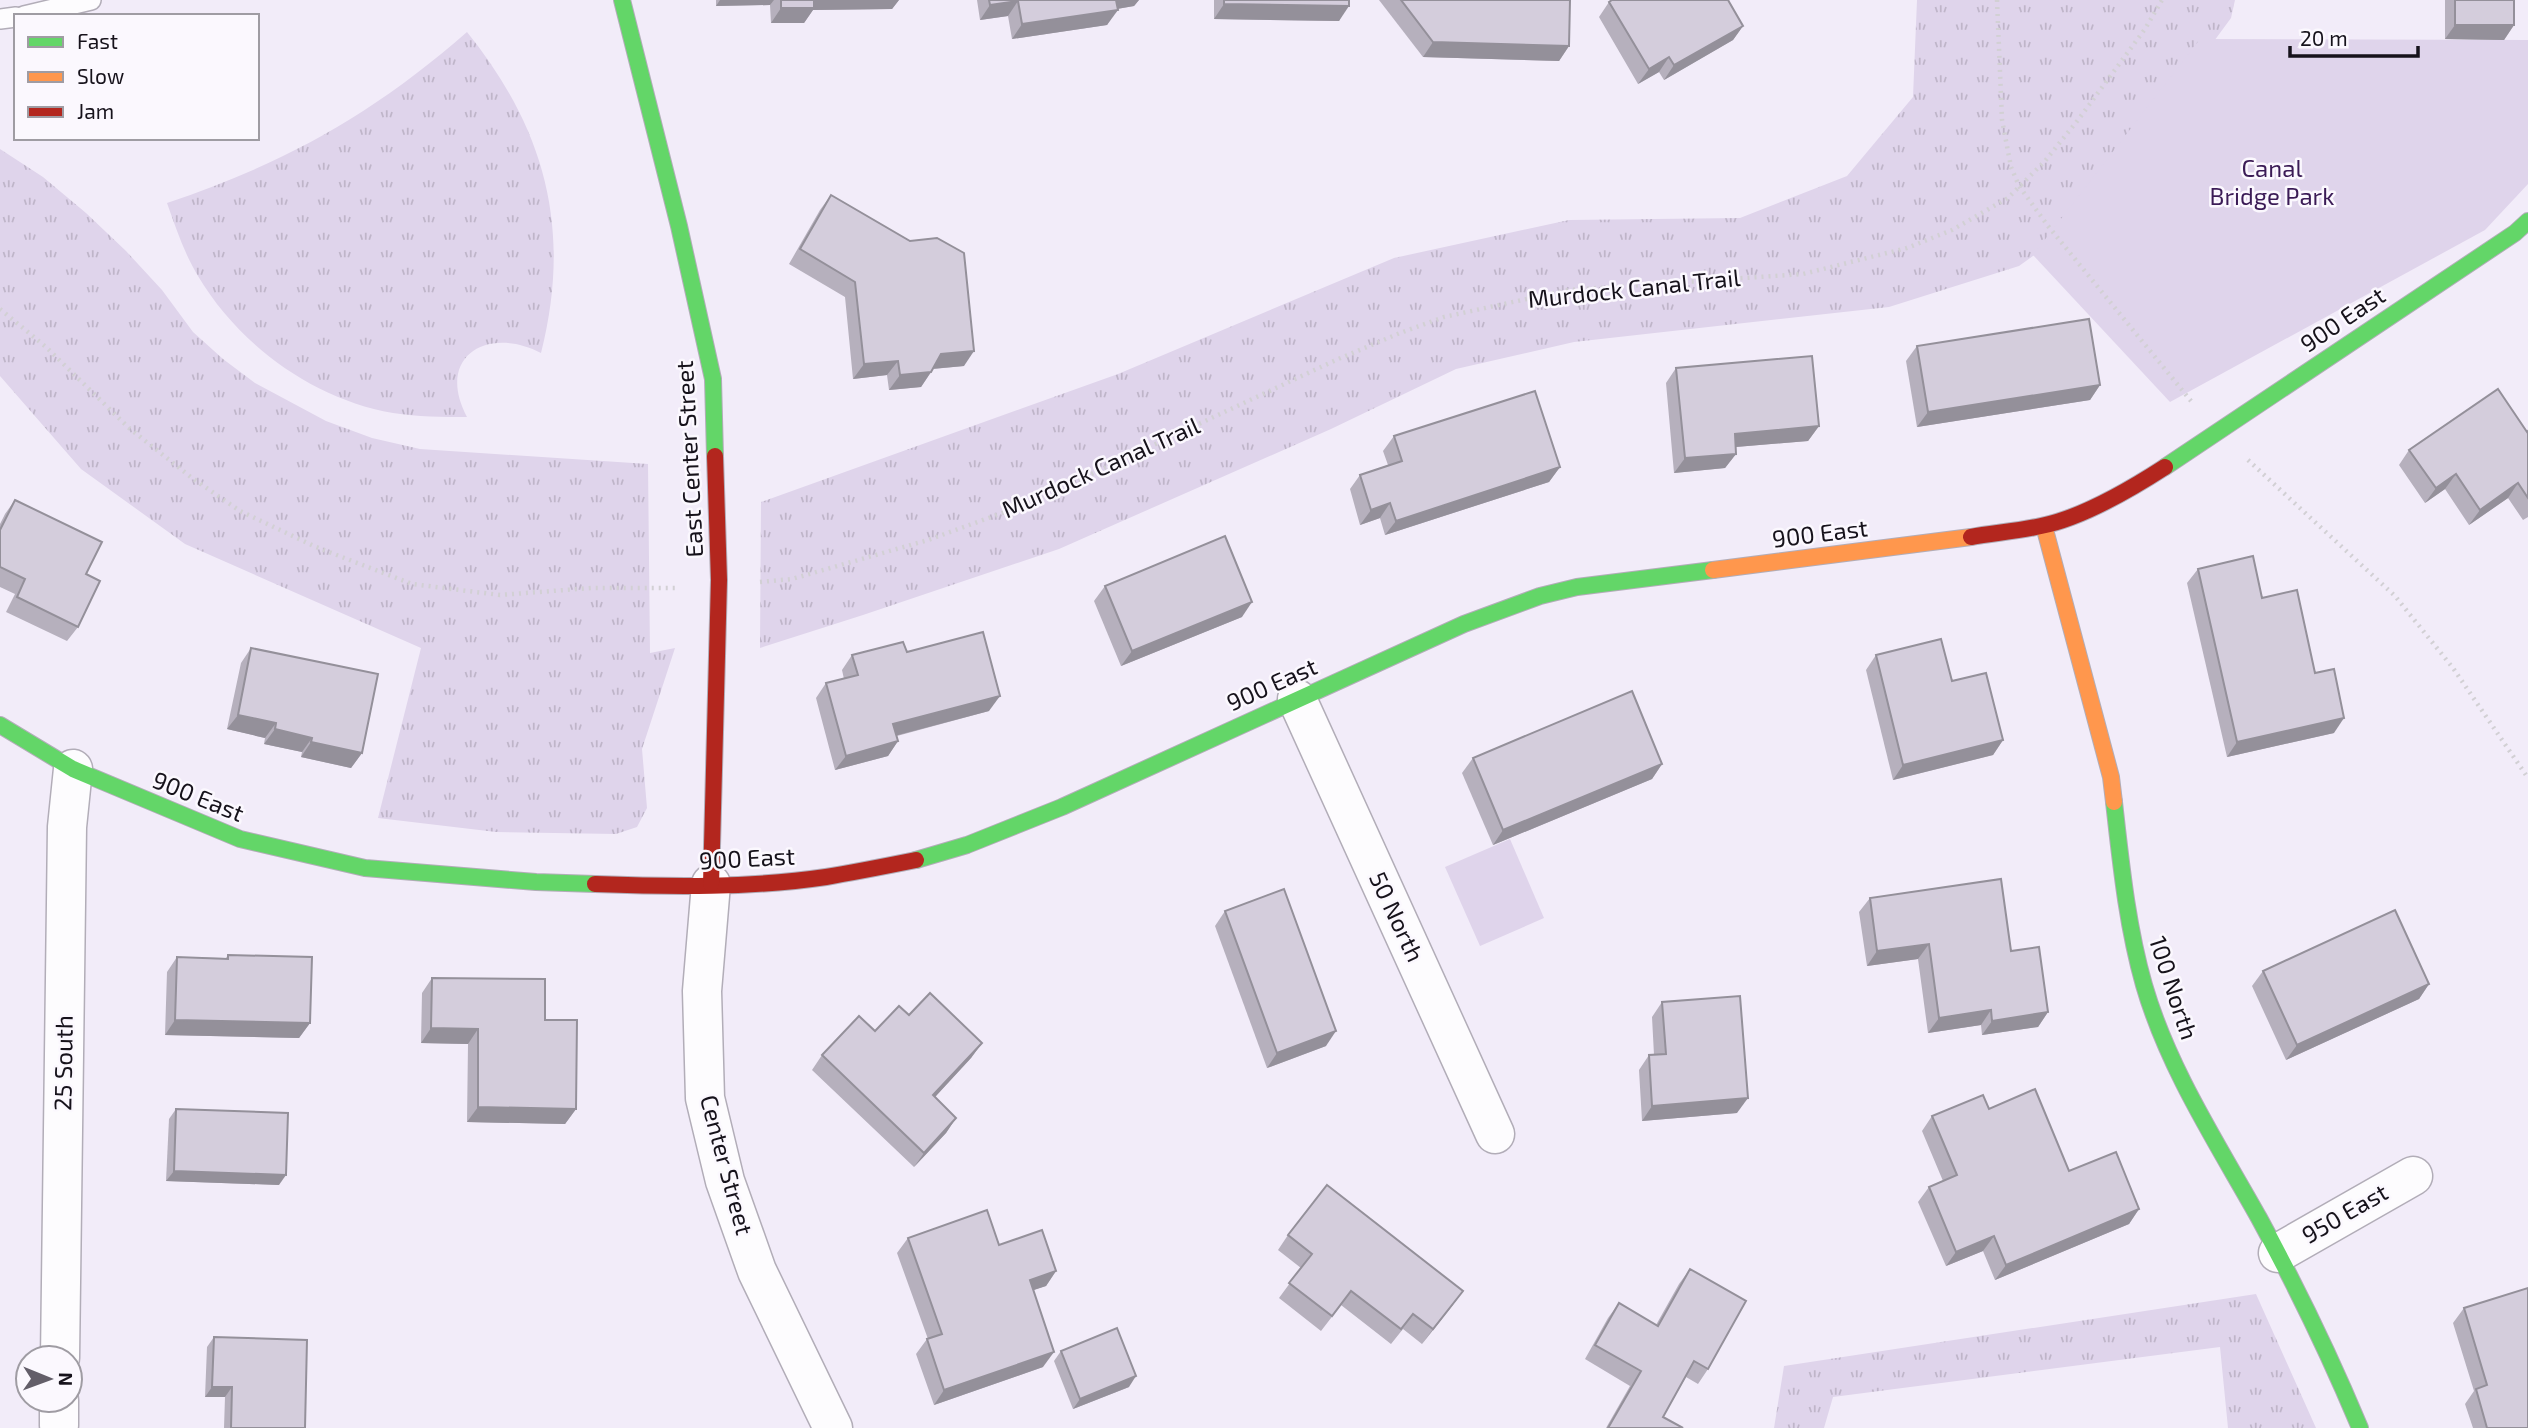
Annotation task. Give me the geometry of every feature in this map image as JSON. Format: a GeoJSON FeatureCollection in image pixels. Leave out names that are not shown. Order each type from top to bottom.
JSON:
{"type":"FeatureCollection","features":[{"type":"Feature","properties":{"kind":"street","name":"East Center Street"},"geometry":{"type":"LineString","coordinates":[[622,0],[679,226],[713,379],[719,580],[711,884]]}},
{"type":"Feature","properties":{"kind":"street","name":"900 East"},"geometry":{"type":"LineString","coordinates":[[0,725],[74,769],[240,839],[365,868],[536,882],[644,886],[760,883],[825,877],[921,859],[967,845],[1062,807],[1464,624],[1540,596],[1577,587],[1863,552],[2044,526],[2096,506],[2131,489],[2518,238],[2528,221]]}},
{"type":"Feature","properties":{"kind":"street","name":"100 North"},"geometry":{"type":"LineString","coordinates":[[2044,526],[2111,778],[2128,920],[2144,986],[2161,1034],[2189,1093],[2278,1253],[2327,1350],[2360,1428]]}},
{"type":"Feature","properties":{"kind":"street","name":"50 North"},"geometry":{"type":"LineString","coordinates":[[1297,699],[1495,1134]]}},
{"type":"Feature","properties":{"kind":"street","name":"25 South"},"geometry":{"type":"LineString","coordinates":[[60,1344],[67,827],[74,769]]}},
{"type":"Feature","properties":{"kind":"street","name":"Center Street"},"geometry":{"type":"LineString","coordinates":[[711,884],[702,991],[705,1098],[725,1181],[757,1271],[833,1428]]}},
{"type":"Feature","properties":{"kind":"street","name":"950 East"},"geometry":{"type":"LineString","coordinates":[[2278,1253],[2413,1176]]}},
{"type":"Feature","properties":{"kind":"lane"},"geometry":{"type":"LineString","coordinates":[[32,14],[91,0]]}},
{"type":"Feature","properties":{"kind":"path","name":"Murdock Canal Trail"},"geometry":{"type":"LineString","coordinates":[[752,582],[792,579],[817,572],[928,540],[1027,504],[1336,360],[1444,317],[1568,290],[1803,274],[1907,248],[1952,230],[2008,198],[2045,161],[2145,29],[2162,0]]}},
{"type":"Feature","properties":{"kind":"path"},"geometry":{"type":"LineString","coordinates":[[0,309],[46,347],[129,428],[192,478],[240,510],[316,547],[412,584],[500,596],[591,588],[675,588]]}},
{"type":"Feature","properties":{"kind":"green space"},"geometry":{"type":"Polygon","coordinates":[[[1917,0],[2235,0],[2231,18],[2082,221],[2019,266],[1889,307],[1574,342],[1456,369],[1331,429],[1059,549],[760,648],[761,502],[1118,374],[1394,258],[1569,220],[1740,218],[1847,176],[1913,97],[1917,0]]]}},
{"type":"Feature","properties":{"kind":"green space"},"geometry":{"type":"Polygon","coordinates":[[[467,32],[516,106],[533,144],[545,183],[552,223],[554,265],[550,308],[541,353],[521,345],[502,343],[485,345],[472,352],[462,363],[457,378],[459,396],[467,417],[421,416],[363,406],[307,382],[257,346],[235,325],[198,276],[184,249],[167,203],[251,171],[326,133],[397,88],[467,32]]]}},
{"type":"Feature","properties":{"kind":"green space","name":"Canal Bridge Park"},"geometry":{"type":"Polygon","coordinates":[[[2200,39],[2528,40],[2528,184],[2485,230],[2170,402],[2033,255],[2200,39]]]}},
{"type":"Feature","properties":{"kind":"green space"},"geometry":{"type":"Polygon","coordinates":[[[0,149],[43,177],[86,213],[162,290],[193,332],[223,359],[255,383],[326,421],[372,438],[420,449],[648,464],[650,653],[675,648],[642,749],[647,808],[637,827],[616,834],[496,832],[378,818],[421,648],[185,544],[81,469],[0,376],[0,149]]]}},
{"type":"Feature","properties":{"kind":"green space"},"geometry":{"type":"Polygon","coordinates":[[[1510,839],[1544,918],[1480,946],[1445,867],[1510,839]]]}},
{"type":"Feature","properties":{"kind":"green space"},"geometry":{"type":"Polygon","coordinates":[[[2256,1294],[2316,1428],[2228,1428],[2220,1347],[1833,1397],[1824,1428],[1774,1428],[1784,1366],[2256,1294]]]}},
{"type":"Feature","properties":{"kind":"building"},"geometry":{"type":"Polygon","coordinates":[[[781,0],[814,0],[814,8],[781,8],[781,0]]]}},
{"type":"Feature","properties":{"kind":"building"},"geometry":{"type":"Polygon","coordinates":[[[989,0],[1116,0],[1118,10],[1022,24],[1018,1],[990,5],[989,0]]]}},
{"type":"Feature","properties":{"kind":"building"},"geometry":{"type":"Polygon","coordinates":[[[1224,0],[1349,0],[1349,6],[1224,4],[1224,0]]]}},
{"type":"Feature","properties":{"kind":"building"},"geometry":{"type":"Polygon","coordinates":[[[1401,0],[1570,0],[1569,46],[1433,42],[1401,0]]]}},
{"type":"Feature","properties":{"kind":"building"},"geometry":{"type":"Polygon","coordinates":[[[1728,0],[1743,26],[1674,65],[1669,57],[1649,69],[1609,2],[1728,0]]]}},
{"type":"Feature","properties":{"kind":"building"},"geometry":{"type":"Polygon","coordinates":[[[2455,0],[2514,0],[2514,25],[2455,25],[2455,0]]]}},
{"type":"Feature","properties":{"kind":"building"},"geometry":{"type":"Polygon","coordinates":[[[831,195],[910,241],[937,238],[964,253],[974,351],[941,354],[931,372],[900,375],[898,361],[864,364],[855,282],[800,249],[831,195]]]}},
{"type":"Feature","properties":{"kind":"building"},"geometry":{"type":"Polygon","coordinates":[[[2089,319],[2100,385],[1928,412],[1917,346],[2089,319]]]}},
{"type":"Feature","properties":{"kind":"building"},"geometry":{"type":"Polygon","coordinates":[[[1812,356],[1819,426],[1735,434],[1736,454],[1685,458],[1676,368],[1812,356]]]}},
{"type":"Feature","properties":{"kind":"building"},"geometry":{"type":"Polygon","coordinates":[[[2498,389],[2528,431],[2528,498],[2518,483],[2480,510],[2456,474],[2436,488],[2409,450],[2498,389]]]}},
{"type":"Feature","properties":{"kind":"building"},"geometry":{"type":"Polygon","coordinates":[[[1535,391],[1560,467],[1396,521],[1390,503],[1371,510],[1360,475],[1402,461],[1394,436],[1535,391]]]}},
{"type":"Feature","properties":{"kind":"building"},"geometry":{"type":"Polygon","coordinates":[[[15,500],[102,542],[86,574],[100,581],[78,627],[17,597],[25,579],[0,567],[0,530],[15,500]]]}},
{"type":"Feature","properties":{"kind":"building"},"geometry":{"type":"Polygon","coordinates":[[[1225,536],[1252,602],[1132,651],[1105,586],[1225,536]]]}},
{"type":"Feature","properties":{"kind":"building"},"geometry":{"type":"Polygon","coordinates":[[[2253,556],[2262,598],[2297,590],[2315,673],[2334,669],[2344,718],[2237,742],[2198,569],[2253,556]]]}},
{"type":"Feature","properties":{"kind":"building"},"geometry":{"type":"Polygon","coordinates":[[[983,632],[1000,696],[893,724],[898,741],[846,756],[826,683],[858,675],[852,655],[903,642],[907,652],[983,632]]]}},
{"type":"Feature","properties":{"kind":"building"},"geometry":{"type":"Polygon","coordinates":[[[1941,639],[1952,681],[1986,673],[2003,740],[1903,765],[1876,655],[1941,639]]]}},
{"type":"Feature","properties":{"kind":"building"},"geometry":{"type":"Polygon","coordinates":[[[251,648],[378,674],[362,753],[311,742],[312,738],[275,729],[276,723],[238,715],[251,648]]]}},
{"type":"Feature","properties":{"kind":"building"},"geometry":{"type":"Polygon","coordinates":[[[1632,691],[1662,764],[1503,830],[1473,758],[1632,691]]]}},
{"type":"Feature","properties":{"kind":"building"},"geometry":{"type":"Polygon","coordinates":[[[2001,879],[2011,951],[2039,947],[2048,1012],[1992,1021],[1991,1010],[1939,1018],[1929,944],[1877,951],[1870,898],[2001,879]]]}},
{"type":"Feature","properties":{"kind":"building"},"geometry":{"type":"Polygon","coordinates":[[[1284,889],[1336,1031],[1277,1053],[1225,911],[1284,889]]]}},
{"type":"Feature","properties":{"kind":"building"},"geometry":{"type":"Polygon","coordinates":[[[2395,910],[2429,984],[2297,1045],[2263,971],[2395,910]]]}},
{"type":"Feature","properties":{"kind":"building"},"geometry":{"type":"Polygon","coordinates":[[[228,955],[312,957],[310,1023],[175,1020],[177,957],[228,959],[228,955]]]}},
{"type":"Feature","properties":{"kind":"building"},"geometry":{"type":"Polygon","coordinates":[[[432,978],[545,979],[545,1020],[577,1020],[576,1109],[478,1107],[478,1029],[431,1028],[432,978]]]}},
{"type":"Feature","properties":{"kind":"building"},"geometry":{"type":"Polygon","coordinates":[[[930,993],[982,1043],[933,1095],[956,1118],[924,1153],[822,1055],[859,1016],[875,1031],[899,1006],[909,1015],[930,993]]]}},
{"type":"Feature","properties":{"kind":"building"},"geometry":{"type":"Polygon","coordinates":[[[1740,996],[1748,1098],[1652,1106],[1649,1055],[1666,1054],[1662,1002],[1740,996]]]}},
{"type":"Feature","properties":{"kind":"building"},"geometry":{"type":"Polygon","coordinates":[[[2035,1089],[2069,1171],[2116,1152],[2139,1209],[2006,1265],[1994,1236],[1956,1252],[1929,1187],[1957,1175],[1932,1116],[1983,1095],[1989,1109],[2035,1089]]]}},
{"type":"Feature","properties":{"kind":"building"},"geometry":{"type":"Polygon","coordinates":[[[176,1109],[288,1113],[286,1175],[174,1171],[176,1109]]]}},
{"type":"Feature","properties":{"kind":"building"},"geometry":{"type":"Polygon","coordinates":[[[1327,1185],[1463,1291],[1433,1329],[1413,1314],[1401,1329],[1351,1291],[1332,1316],[1289,1283],[1312,1254],[1288,1235],[1327,1185]]]}},
{"type":"Feature","properties":{"kind":"building"},"geometry":{"type":"Polygon","coordinates":[[[987,1210],[999,1245],[1042,1230],[1056,1271],[1030,1280],[1054,1352],[944,1390],[927,1339],[942,1334],[908,1238],[987,1210]]]}},
{"type":"Feature","properties":{"kind":"building"},"geometry":{"type":"Polygon","coordinates":[[[1690,1269],[1746,1301],[1708,1369],[1694,1361],[1663,1417],[1683,1428],[1608,1428],[1641,1371],[1595,1345],[1619,1303],[1658,1326],[1690,1269]]]}},
{"type":"Feature","properties":{"kind":"building"},"geometry":{"type":"Polygon","coordinates":[[[2528,1288],[2528,1428],[2487,1428],[2476,1389],[2487,1385],[2464,1308],[2528,1288]]]}},
{"type":"Feature","properties":{"kind":"building"},"geometry":{"type":"Polygon","coordinates":[[[1117,1328],[1136,1376],[1080,1399],[1061,1351],[1117,1328]]]}},
{"type":"Feature","properties":{"kind":"building"},"geometry":{"type":"Polygon","coordinates":[[[214,1337],[307,1340],[305,1428],[231,1428],[232,1387],[212,1387],[214,1337]]]}},
{"type":"Feature","properties":{"kind":"traffic: fast"},"geometry":{"type":"LineString","coordinates":[[622,0],[679,226],[713,379],[715,456]]}},
{"type":"Feature","properties":{"kind":"traffic: fast"},"geometry":{"type":"LineString","coordinates":[[2165,467],[2515,233],[2528,221]]}},
{"type":"Feature","properties":{"kind":"traffic: fast"},"geometry":{"type":"LineString","coordinates":[[916,860],[967,845],[1062,807],[1464,624],[1540,596],[1577,587],[1713,570]]}},
{"type":"Feature","properties":{"kind":"traffic: fast"},"geometry":{"type":"LineString","coordinates":[[0,725],[73,769],[240,839],[365,868],[595,884]]}},
{"type":"Feature","properties":{"kind":"traffic: fast"},"geometry":{"type":"LineString","coordinates":[[2114,802],[2133,940],[2154,1016],[2195,1105],[2299,1295],[2360,1428]]}},
{"type":"Feature","properties":{"kind":"traffic: slow"},"geometry":{"type":"LineString","coordinates":[[2044,526],[2111,777],[2114,802]]}},
{"type":"Feature","properties":{"kind":"traffic: slow"},"geometry":{"type":"LineString","coordinates":[[1713,570],[1971,537]]}},
{"type":"Feature","properties":{"kind":"traffic: jam"},"geometry":{"type":"LineString","coordinates":[[711,884],[719,580],[715,456]]}},
{"type":"Feature","properties":{"kind":"traffic: jam"},"geometry":{"type":"LineString","coordinates":[[1971,537],[2057,522],[2089,510],[2165,467]]}},
{"type":"Feature","properties":{"kind":"traffic: jam"},"geometry":{"type":"LineString","coordinates":[[595,884],[682,886],[769,883],[826,877],[916,860]]}}]}
